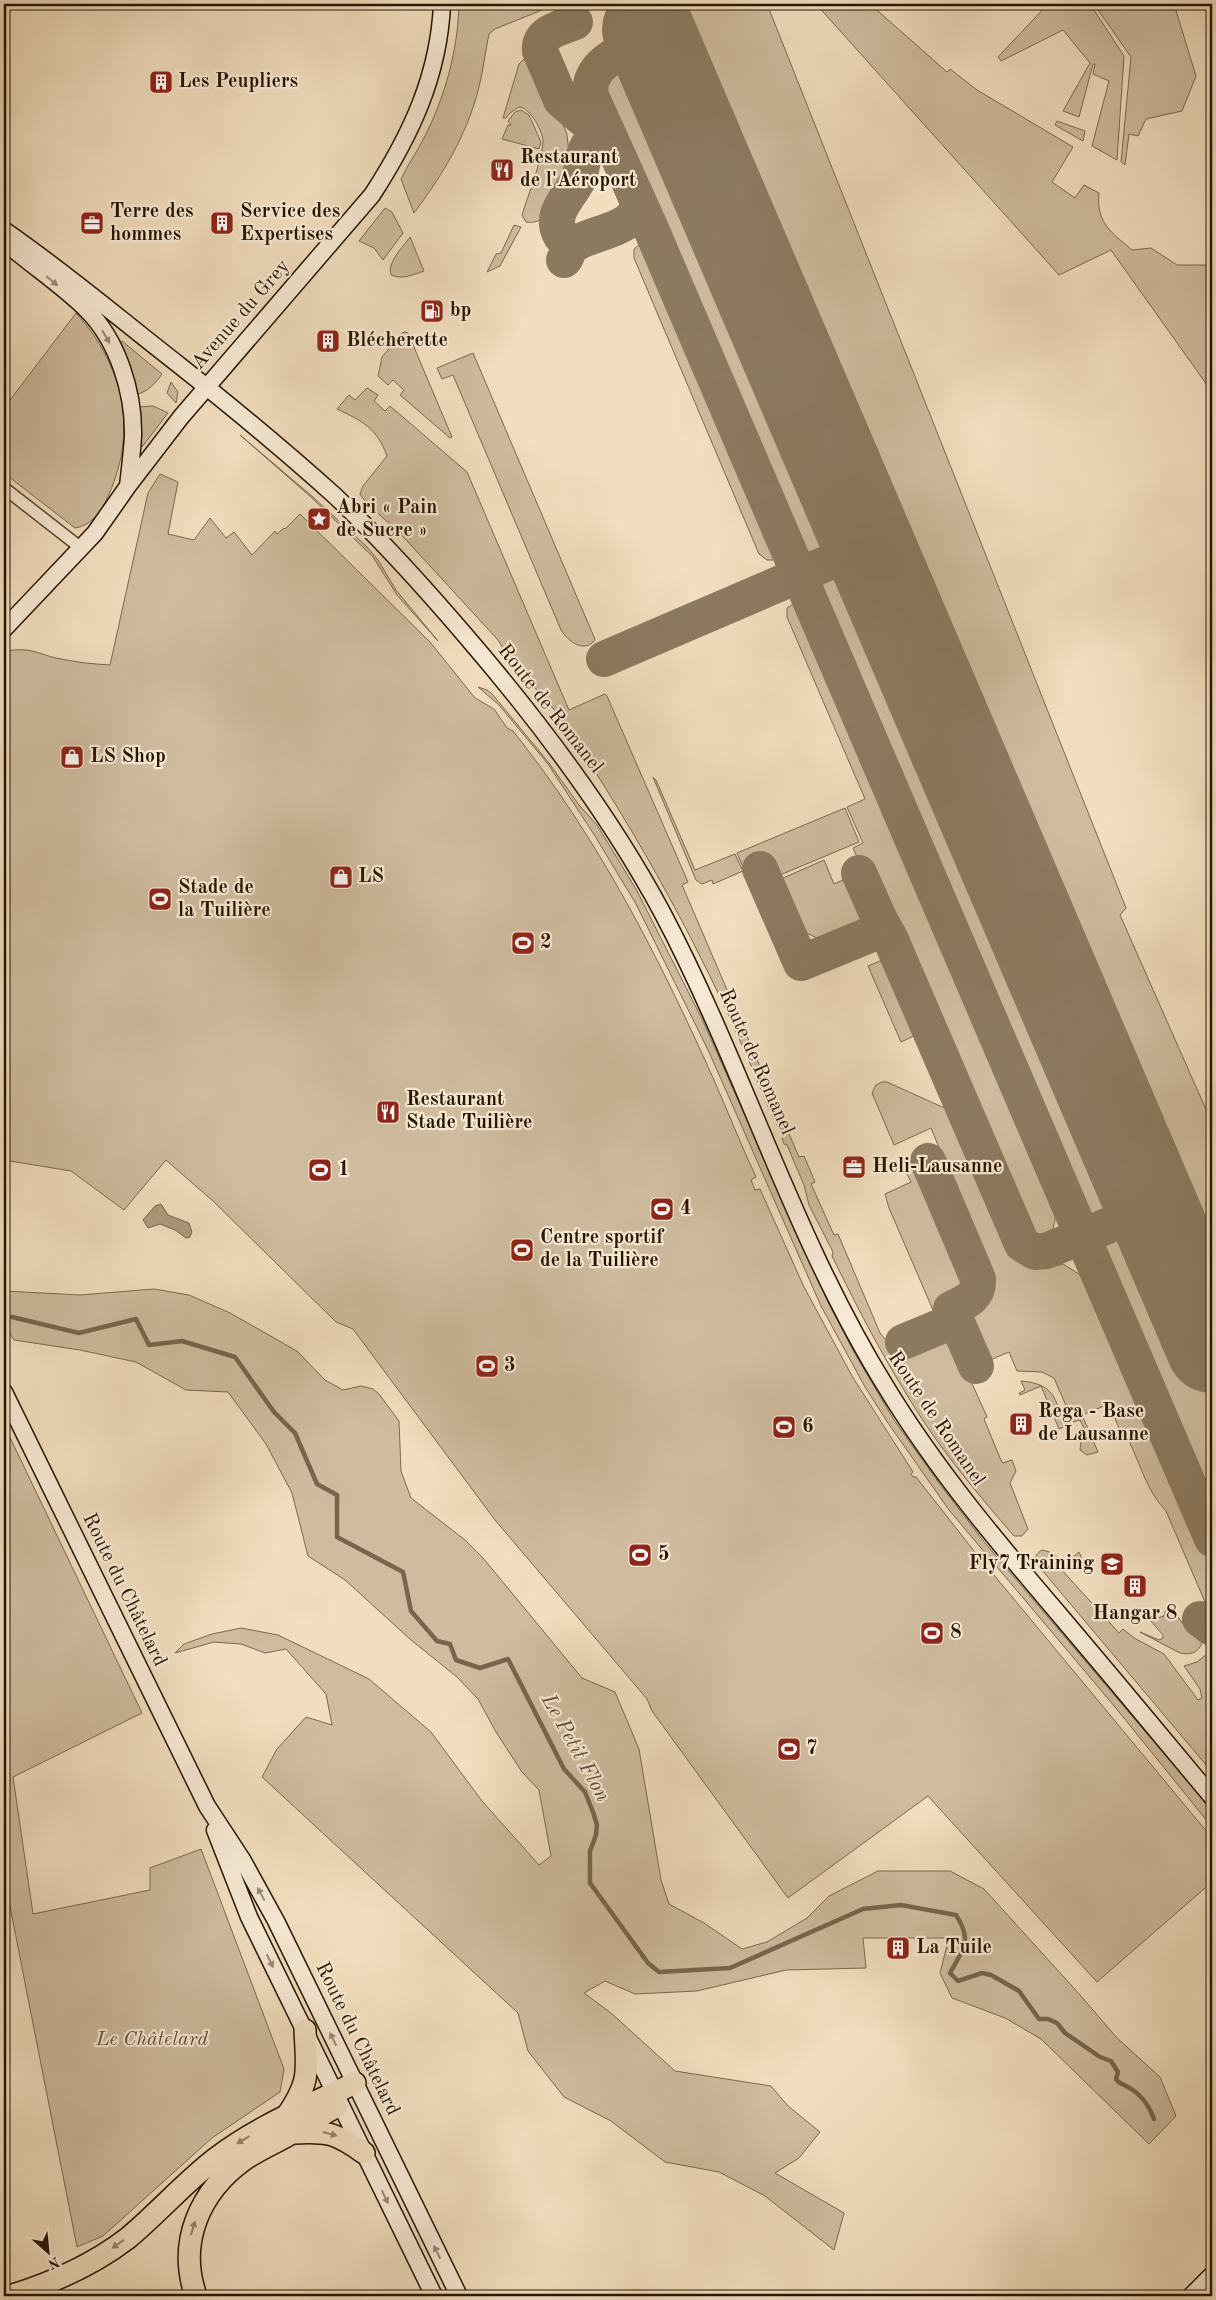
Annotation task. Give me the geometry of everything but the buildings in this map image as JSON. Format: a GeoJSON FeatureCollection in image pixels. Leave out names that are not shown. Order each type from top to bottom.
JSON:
{"type":"FeatureCollection","features":[{"type":"Feature","properties":{"kind":"highway"},"geometry":{"type":"LineString","coordinates":[[289,2125],[305,2083],[305,2030]]}},
{"type":"Feature","properties":{"kind":"highway"},"geometry":{"type":"LineString","coordinates":[[196,2296],[191,2276],[189,2252],[193,2228],[202,2205],[212,2190],[234,2168],[289,2125],[358,2089]]}},
{"type":"Feature","properties":{"kind":"highway"},"geometry":{"type":"LineString","coordinates":[[10,2296],[65,2276],[111,2250],[156,2213],[215,2159],[253,2134],[289,2125],[325,2132],[347,2141],[364,2153]]}},
{"type":"Feature","properties":{"kind":"main road","name":"Avenue du Grey"},"geometry":{"type":"LineString","coordinates":[[128,486],[207,387],[372,194],[397,155],[421,107],[438,46],[442,4]]}},
{"type":"Feature","properties":{"kind":"main road","name":"Route de Romanel"},"geometry":{"type":"LineString","coordinates":[[4,230],[85,290],[207,387],[332,493],[386,546],[523,704],[575,774],[620,841],[661,910],[723,1040],[828,1280],[886,1387],[940,1468],[992,1534],[1212,1797]]}},
{"type":"Feature","properties":{"kind":"main road"},"geometry":{"type":"LineString","coordinates":[[4,239],[87,310],[101,328],[122,371],[130,402],[133,435],[128,486],[108,515],[81,548],[4,629]]}},
{"type":"Feature","properties":{"kind":"main road","name":"Route du Châtelard"},"geometry":{"type":"LineString","coordinates":[[4,1392],[207,1806],[249,1918],[434,2296]]}},
{"type":"Feature","properties":{"kind":"main road","name":"Route du Châtelard"},"geometry":{"type":"LineString","coordinates":[[207,1806],[258,1888],[458,2296]]}},
{"type":"Feature","properties":{"kind":"main road"},"geometry":{"type":"LineString","coordinates":[[1191,2296],[1212,2275]]}},
{"type":"Feature","properties":{"kind":"street"},"geometry":{"type":"LineString","coordinates":[[4,488],[81,548]]}},
{"type":"Feature","properties":{"kind":"green space"},"geometry":{"type":"Polygon","coordinates":[[[459,4],[557,4],[495,29],[489,34],[478,91],[467,124],[452,155],[414,213],[401,179],[424,138],[444,90],[456,39],[459,4]]]}},
{"type":"Feature","properties":{"kind":"green space"},"geometry":{"type":"Polygon","coordinates":[[[664,4],[767,4],[1126,908],[1120,915],[1212,1123],[1212,1284],[664,4]]]}},
{"type":"Feature","properties":{"kind":"green space"},"geometry":{"type":"Polygon","coordinates":[[[816,4],[870,4],[947,72],[950,69],[977,90],[1073,147],[1052,182],[1075,198],[1084,185],[1099,193],[1100,212],[1106,226],[1132,250],[1151,248],[1177,265],[1208,265],[1212,269],[1212,392],[1111,250],[1059,275],[816,4]]]}},
{"type":"Feature","properties":{"kind":"green space"},"geometry":{"type":"Polygon","coordinates":[[[1048,4],[1090,4],[1124,56],[1117,160],[1092,146],[1109,81],[1093,74],[1095,64],[1093,64],[1079,117],[1063,111],[1090,63],[1063,30],[1001,61],[998,57],[1048,4]]]}},
{"type":"Feature","properties":{"kind":"green space"},"geometry":{"type":"Polygon","coordinates":[[[1094,4],[1174,4],[1196,76],[1182,111],[1146,119],[1138,136],[1129,134],[1125,165],[1121,162],[1131,57],[1094,4]]]}},
{"type":"Feature","properties":{"kind":"green space"},"geometry":{"type":"Polygon","coordinates":[[[534,56],[567,134],[571,174],[543,218],[537,221],[526,222],[522,215],[540,160],[543,139],[536,121],[523,108],[519,107],[506,118],[503,118],[519,64],[523,60],[534,56]]]}},
{"type":"Feature","properties":{"kind":"green space"},"geometry":{"type":"Polygon","coordinates":[[[622,66],[635,69],[644,80],[836,525],[837,535],[835,544],[824,554],[808,555],[801,551],[794,543],[603,97],[602,86],[605,77],[612,70],[622,66]]]}},
{"type":"Feature","properties":{"kind":"green space"},"geometry":{"type":"Polygon","coordinates":[[[521,110],[529,115],[541,142],[539,149],[502,139],[508,125],[511,125],[508,121],[515,112],[521,110]]]}},
{"type":"Feature","properties":{"kind":"green space"},"geometry":{"type":"Polygon","coordinates":[[[1057,121],[1085,131],[1083,141],[1055,125],[1057,121]]]}},
{"type":"Feature","properties":{"kind":"green space"},"geometry":{"type":"Polygon","coordinates":[[[604,162],[608,163],[621,196],[621,207],[603,165],[604,162]]]}},
{"type":"Feature","properties":{"kind":"green space"},"geometry":{"type":"Polygon","coordinates":[[[385,208],[392,212],[403,233],[383,260],[374,248],[359,241],[385,208]]]}},
{"type":"Feature","properties":{"kind":"green space"},"geometry":{"type":"Polygon","coordinates":[[[514,225],[521,227],[500,266],[487,272],[496,254],[501,253],[514,225]]]}},
{"type":"Feature","properties":{"kind":"green space"},"geometry":{"type":"Polygon","coordinates":[[[410,237],[424,271],[404,277],[391,275],[390,270],[393,260],[410,237]]]}},
{"type":"Feature","properties":{"kind":"green space"},"geometry":{"type":"Polygon","coordinates":[[[639,245],[648,246],[652,250],[778,546],[778,555],[773,560],[767,560],[759,554],[634,258],[634,249],[639,245]]]}},
{"type":"Feature","properties":{"kind":"green space"},"geometry":{"type":"Polygon","coordinates":[[[76,313],[92,333],[105,354],[115,376],[124,422],[123,446],[118,470],[109,494],[103,506],[92,520],[75,528],[4,473],[4,408],[76,313]]]}},
{"type":"Feature","properties":{"kind":"green space"},"geometry":{"type":"Polygon","coordinates":[[[402,333],[408,333],[452,437],[450,438],[400,395],[404,390],[393,380],[388,385],[378,376],[382,357],[402,333]]]}},
{"type":"Feature","properties":{"kind":"green space"},"geometry":{"type":"Polygon","coordinates":[[[122,341],[162,374],[152,386],[138,394],[130,365],[119,343],[122,341]]]}},
{"type":"Feature","properties":{"kind":"green space"},"geometry":{"type":"Polygon","coordinates":[[[473,353],[594,637],[595,640],[586,646],[572,642],[561,630],[453,375],[442,379],[437,368],[473,353]]]}},
{"type":"Feature","properties":{"kind":"green space"},"geometry":{"type":"Polygon","coordinates":[[[171,382],[178,392],[176,403],[167,393],[171,382]]]}},
{"type":"Feature","properties":{"kind":"green space"},"geometry":{"type":"Polygon","coordinates":[[[367,388],[378,395],[374,401],[385,411],[390,406],[467,472],[569,710],[605,694],[607,696],[688,882],[682,885],[799,1157],[804,1156],[815,1182],[811,1184],[834,1235],[838,1234],[880,1333],[890,1343],[901,1347],[911,1345],[940,1332],[949,1331],[958,1335],[965,1346],[973,1367],[966,1370],[987,1417],[984,1419],[1000,1458],[1003,1463],[1012,1460],[1016,1471],[1010,1483],[1028,1529],[1022,1536],[1014,1536],[978,1494],[932,1434],[886,1359],[832,1256],[833,1252],[809,1205],[804,1185],[787,1145],[784,1144],[783,1136],[772,1116],[712,979],[645,854],[580,748],[552,707],[516,666],[498,640],[397,530],[367,504],[360,494],[363,486],[387,456],[383,446],[368,426],[337,409],[349,395],[355,400],[367,388]]]}},
{"type":"Feature","properties":{"kind":"green space"},"geometry":{"type":"Polygon","coordinates":[[[153,406],[168,413],[142,447],[139,407],[153,406]]]}},
{"type":"Feature","properties":{"kind":"green space"},"geometry":{"type":"Polygon","coordinates":[[[240,435],[313,497],[367,547],[378,560],[396,590],[438,641],[397,595],[373,557],[312,498],[240,435]]]}},
{"type":"Feature","properties":{"kind":"green space","name":"Centre sportif de la Tuilière"},"geometry":{"type":"Polygon","coordinates":[[[160,474],[178,482],[168,534],[194,540],[210,518],[226,538],[234,532],[252,555],[275,531],[277,534],[285,529],[300,514],[430,642],[475,698],[494,709],[507,728],[513,731],[543,771],[599,855],[648,943],[714,1080],[756,1177],[751,1180],[755,1190],[760,1189],[804,1287],[852,1376],[913,1472],[911,1474],[913,1477],[916,1477],[974,1551],[1212,1838],[1212,1882],[1097,1982],[928,1796],[788,1898],[652,1711],[647,1699],[495,1520],[353,1329],[336,1322],[213,1201],[166,1160],[124,1210],[71,1171],[4,1160],[4,655],[7,651],[28,650],[70,661],[110,665],[148,493],[160,474]]]}},
{"type":"Feature","properties":{"kind":"green space"},"geometry":{"type":"Polygon","coordinates":[[[837,570],[851,573],[860,583],[1118,1186],[1119,1196],[1117,1204],[1106,1215],[1091,1215],[1083,1211],[1077,1203],[819,601],[818,590],[821,581],[827,574],[837,570]]]}},
{"type":"Feature","properties":{"kind":"green space"},"geometry":{"type":"Polygon","coordinates":[[[795,603],[801,604],[805,609],[1057,1197],[1055,1220],[1051,1233],[1046,1237],[1040,1239],[1031,1237],[892,912],[883,915],[853,848],[863,843],[847,807],[865,799],[787,617],[787,608],[795,603]]]}},
{"type":"Feature","properties":{"kind":"green space"},"geometry":{"type":"Polygon","coordinates":[[[478,687],[487,690],[493,695],[549,763],[579,805],[597,825],[636,889],[702,1019],[828,1302],[855,1354],[894,1420],[985,1543],[1206,1803],[1212,1827],[1115,1707],[949,1510],[888,1423],[865,1387],[821,1306],[709,1052],[636,904],[548,764],[499,705],[478,687]]]}},
{"type":"Feature","properties":{"kind":"green space"},"geometry":{"type":"Polygon","coordinates":[[[653,777],[695,870],[735,854],[743,871],[713,884],[712,880],[702,884],[696,880],[653,777]]]}},
{"type":"Feature","properties":{"kind":"green space"},"geometry":{"type":"Polygon","coordinates":[[[845,808],[859,842],[780,875],[774,862],[746,874],[737,853],[845,808]]]}},
{"type":"Feature","properties":{"kind":"green space"},"geometry":{"type":"Polygon","coordinates":[[[824,860],[834,884],[854,875],[873,919],[824,941],[804,932],[781,879],[824,860]]]}},
{"type":"Feature","properties":{"kind":"green space"},"geometry":{"type":"Polygon","coordinates":[[[885,959],[888,961],[919,1031],[916,1035],[901,1042],[868,966],[885,959]]]}},
{"type":"Feature","properties":{"kind":"green space"},"geometry":{"type":"Polygon","coordinates":[[[887,1082],[951,1111],[1010,1249],[1015,1255],[1034,1265],[1048,1267],[1063,1264],[1093,1283],[1212,1559],[1212,1609],[1205,1602],[1166,1511],[1149,1486],[1128,1439],[1124,1440],[1109,1404],[1082,1415],[1098,1452],[1087,1455],[1080,1450],[1081,1441],[1078,1432],[1084,1428],[1080,1420],[1073,1422],[1054,1378],[1042,1372],[1017,1371],[1009,1352],[981,1364],[958,1311],[979,1296],[983,1287],[983,1281],[933,1159],[942,1155],[931,1128],[894,1145],[872,1093],[876,1085],[887,1082]]]}},
{"type":"Feature","properties":{"kind":"green space"},"geometry":{"type":"Polygon","coordinates":[[[920,1167],[927,1171],[929,1175],[972,1281],[970,1292],[933,1310],[889,1208],[885,1194],[911,1182],[906,1172],[920,1167]]]}},
{"type":"Feature","properties":{"kind":"green space"},"geometry":{"type":"Polygon","coordinates":[[[1122,1232],[1136,1235],[1145,1246],[1212,1405],[1212,1520],[1102,1264],[1101,1252],[1104,1243],[1112,1236],[1122,1232]]]}},
{"type":"Feature","properties":{"kind":"green space"},"geometry":{"type":"Polygon","coordinates":[[[154,1289],[189,1295],[230,1313],[297,1351],[325,1380],[343,1390],[361,1386],[373,1389],[379,1394],[399,1421],[401,1471],[411,1498],[465,1540],[483,1558],[582,1678],[615,1692],[639,1749],[661,1880],[669,1904],[704,1923],[742,1949],[767,1942],[807,1918],[829,1896],[878,1871],[950,1871],[984,1889],[1117,2038],[1160,2077],[1176,2116],[1149,2144],[1041,2039],[1005,2018],[952,1998],[940,1973],[949,1938],[863,1938],[866,1968],[786,1970],[697,1991],[635,1994],[605,1981],[584,1993],[611,2013],[675,2071],[771,2086],[788,2106],[820,2132],[799,2158],[775,2173],[844,2213],[834,2250],[765,2196],[719,2172],[665,2162],[611,2121],[564,2097],[528,2051],[518,2013],[262,1777],[277,1749],[306,1717],[332,1725],[326,1694],[286,1649],[265,1653],[241,1644],[214,1642],[175,1653],[184,1644],[212,1634],[241,1628],[278,1635],[369,1679],[431,1732],[482,1801],[539,1865],[551,1856],[539,1790],[522,1772],[496,1732],[478,1699],[457,1677],[411,1640],[345,1580],[308,1556],[292,1493],[266,1444],[228,1392],[186,1390],[136,1362],[80,1350],[14,1340],[4,1324],[4,1291],[80,1295],[154,1289]]]}},
{"type":"Feature","properties":{"kind":"green space"},"geometry":{"type":"Polygon","coordinates":[[[1021,1381],[1041,1385],[1052,1394],[1066,1426],[1059,1429],[1041,1386],[1020,1395],[1019,1393],[1025,1390],[1021,1381]]]}},
{"type":"Feature","properties":{"kind":"green space","name":"Le Châtelard"},"geometry":{"type":"Polygon","coordinates":[[[4,1425],[142,1713],[13,1777],[33,1914],[150,1890],[150,1868],[201,1849],[284,2069],[280,2092],[212,2138],[103,2236],[77,2247],[4,1876],[4,1425]]]}},
{"type":"Feature","properties":{"kind":"green space"},"geometry":{"type":"Polygon","coordinates":[[[1042,1550],[1053,1553],[1064,1564],[1060,1568],[1119,1633],[1123,1629],[1134,1638],[1164,1654],[1198,1700],[1202,1698],[1200,1689],[1184,1666],[1197,1662],[1206,1655],[1212,1655],[1212,1772],[1036,1563],[1036,1555],[1042,1550]]]}},
{"type":"Feature","properties":{"kind":"green space"},"geometry":{"type":"Polygon","coordinates":[[[1079,1552],[1087,1571],[1084,1574],[1071,1559],[1079,1552]]]}},
{"type":"Feature","properties":{"kind":"green space"},"geometry":{"type":"Polygon","coordinates":[[[1171,1607],[1183,1624],[1204,1637],[1199,1649],[1193,1653],[1180,1653],[1140,1632],[1159,1640],[1163,1638],[1163,1635],[1150,1620],[1164,1616],[1166,1609],[1171,1607]]]}},
{"type":"Feature","properties":{"kind":"shaded area"},"geometry":{"type":"Polygon","coordinates":[[[161,1204],[168,1215],[189,1223],[192,1232],[190,1237],[186,1238],[175,1230],[160,1224],[148,1228],[143,1220],[155,1206],[161,1204]]]}},
{"type":"Feature","properties":{"kind":"waterway","name":"Le Petit Flon"},"geometry":{"type":"LineString","coordinates":[[12,1317],[79,1333],[136,1319],[149,1345],[182,1341],[235,1357],[274,1412],[295,1433],[317,1484],[337,1495],[337,1537],[403,1572],[411,1611],[437,1641],[450,1644],[456,1660],[480,1668],[508,1659],[564,1769],[585,1792],[593,1812],[597,1825],[596,1835],[590,1851],[590,1883],[648,1963],[659,1972],[730,1968],[863,1909],[901,1905],[956,1915],[965,1938],[962,1951],[950,1973],[958,1981],[982,1973],[991,1975],[1019,1991],[1039,2019],[1048,2019],[1057,2023],[1065,2033],[1100,2057],[1111,2061],[1118,2072],[1117,2081],[1139,2095],[1146,2103],[1154,2119]]}},
{"type":"Feature","properties":{"kind":"taxiway"},"geometry":{"type":"LineString","coordinates":[[575,22],[547,35],[540,45],[540,51],[561,100],[605,138]]}},
{"type":"Feature","properties":{"kind":"taxiway"},"geometry":{"type":"LineString","coordinates":[[666,70],[649,52],[626,51],[616,55],[599,68],[591,86],[591,96],[651,229],[1212,1539]]}},
{"type":"Feature","properties":{"kind":"taxiway"},"geometry":{"type":"LineString","coordinates":[[577,243],[568,242],[561,236],[558,228],[558,213],[578,180],[588,145],[600,139],[609,141],[612,146]]}},
{"type":"Feature","properties":{"kind":"taxiway"},"geometry":{"type":"LineString","coordinates":[[564,260],[571,247],[579,242],[612,230],[631,219],[636,211],[637,200]]}},
{"type":"Feature","properties":{"kind":"taxiway"},"geometry":{"type":"LineString","coordinates":[[829,562],[843,550],[851,536],[853,520],[850,502]]}},
{"type":"Feature","properties":{"kind":"taxiway"},"geometry":{"type":"LineString","coordinates":[[604,659],[837,559],[853,559],[866,563],[877,571],[886,583]]}},
{"type":"Feature","properties":{"kind":"taxiway"},"geometry":{"type":"LineString","coordinates":[[760,869],[801,963],[874,933],[885,934],[890,938]]}},
{"type":"Feature","properties":{"kind":"taxiway"},"geometry":{"type":"LineString","coordinates":[[859,873],[890,938],[1022,1244],[1035,1252],[1046,1251],[1122,1220],[1137,1220],[1149,1224],[1159,1232],[1168,1244]]}},
{"type":"Feature","properties":{"kind":"taxiway"},"geometry":{"type":"LineString","coordinates":[[928,1161],[978,1279],[974,1295],[951,1309],[956,1320]]}},
{"type":"Feature","properties":{"kind":"taxiway"},"geometry":{"type":"LineString","coordinates":[[1122,1220],[1133,1209],[1138,1197],[1139,1184],[1136,1169]]}},
{"type":"Feature","properties":{"kind":"taxiway"},"geometry":{"type":"LineString","coordinates":[[903,1342],[956,1320],[976,1366]]}},
{"type":"Feature","properties":{"kind":"taxiway"},"geometry":{"type":"LineString","coordinates":[[1200,1619],[1212,1628]]}},
{"type":"Feature","properties":{"kind":"runway"},"geometry":{"type":"LineString","coordinates":[[648,29],[1212,1347]]}},
{"type":"Feature","properties":{"kind":"place","name":"Les Peupliers"},"geometry":{"type":"Point","coordinates":[161,82]}},
{"type":"Feature","properties":{"kind":"place","name":"Restaurant de l'Aéroport"},"geometry":{"type":"Point","coordinates":[502,170]}},
{"type":"Feature","properties":{"kind":"place","name":"Terre des hommes"},"geometry":{"type":"Point","coordinates":[92,223]}},
{"type":"Feature","properties":{"kind":"place","name":"Service des Expertises"},"geometry":{"type":"Point","coordinates":[222,223]}},
{"type":"Feature","properties":{"kind":"place","name":"bp"},"geometry":{"type":"Point","coordinates":[432,311]}},
{"type":"Feature","properties":{"kind":"place","name":"Blécherette"},"geometry":{"type":"Point","coordinates":[328,341]}},
{"type":"Feature","properties":{"kind":"place","name":"Abri « Pain de Sucre »"},"geometry":{"type":"Point","coordinates":[319,519]}},
{"type":"Feature","properties":{"kind":"place","name":"LS Shop"},"geometry":{"type":"Point","coordinates":[72,757]}},
{"type":"Feature","properties":{"kind":"place","name":"LS"},"geometry":{"type":"Point","coordinates":[341,877]}},
{"type":"Feature","properties":{"kind":"place","name":"Stade de la Tuilière"},"geometry":{"type":"Point","coordinates":[160,899]}},
{"type":"Feature","properties":{"kind":"place","name":"2"},"geometry":{"type":"Point","coordinates":[523,943]}},
{"type":"Feature","properties":{"kind":"place","name":"Restaurant Stade Tuilière"},"geometry":{"type":"Point","coordinates":[388,1112]}},
{"type":"Feature","properties":{"kind":"place","name":"Heli-Lausanne"},"geometry":{"type":"Point","coordinates":[854,1167]}},
{"type":"Feature","properties":{"kind":"place","name":"1"},"geometry":{"type":"Point","coordinates":[320,1170]}},
{"type":"Feature","properties":{"kind":"place","name":"4"},"geometry":{"type":"Point","coordinates":[662,1209]}},
{"type":"Feature","properties":{"kind":"place","name":"Centre sportif de la Tuilière"},"geometry":{"type":"Point","coordinates":[522,1250]}},
{"type":"Feature","properties":{"kind":"place","name":"3"},"geometry":{"type":"Point","coordinates":[487,1366]}},
{"type":"Feature","properties":{"kind":"place","name":"Rega - Base de Lausanne"},"geometry":{"type":"Point","coordinates":[1021,1424]}},
{"type":"Feature","properties":{"kind":"place","name":"6"},"geometry":{"type":"Point","coordinates":[784,1427]}},
{"type":"Feature","properties":{"kind":"place","name":"5"},"geometry":{"type":"Point","coordinates":[640,1555]}},
{"type":"Feature","properties":{"kind":"place","name":"Fly7 Training"},"geometry":{"type":"Point","coordinates":[1112,1564]}},
{"type":"Feature","properties":{"kind":"place","name":"Hangar 8"},"geometry":{"type":"Point","coordinates":[1135,1586]}},
{"type":"Feature","properties":{"kind":"place","name":"8"},"geometry":{"type":"Point","coordinates":[932,1633]}},
{"type":"Feature","properties":{"kind":"place","name":"7"},"geometry":{"type":"Point","coordinates":[789,1749]}},
{"type":"Feature","properties":{"kind":"place","name":"La Tuile"},"geometry":{"type":"Point","coordinates":[898,1948]}}]}
